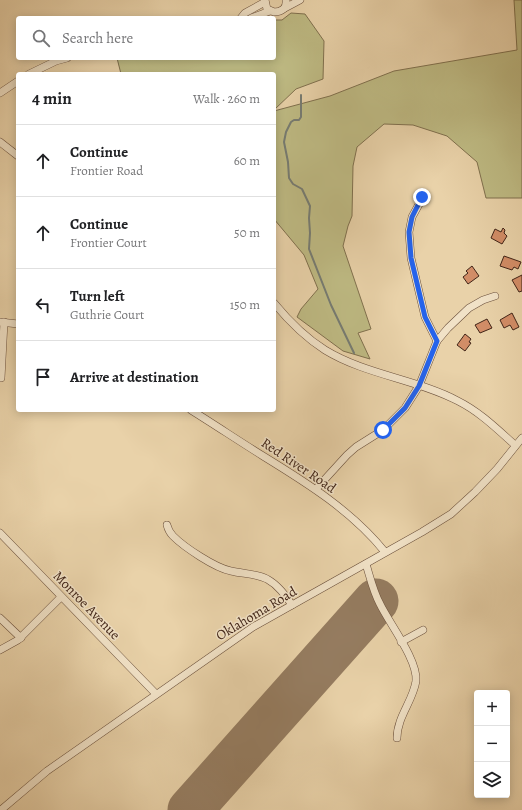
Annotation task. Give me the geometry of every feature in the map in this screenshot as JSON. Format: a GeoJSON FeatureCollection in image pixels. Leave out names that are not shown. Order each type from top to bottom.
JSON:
{"type":"FeatureCollection","features":[{"type":"Feature","properties":{"kind":"street"},"geometry":{"type":"LineString","coordinates":[[256,16],[270,11],[278,12],[285,4],[300,0]]}},
{"type":"Feature","properties":{"kind":"street"},"geometry":{"type":"LineString","coordinates":[[243,16],[265,1],[266,6],[270,11]]}},
{"type":"Feature","properties":{"kind":"street"},"geometry":{"type":"LineString","coordinates":[[33,72],[60,60]]}},
{"type":"Feature","properties":{"kind":"street"},"geometry":{"type":"LineString","coordinates":[[0,93],[16,81]]}},
{"type":"Feature","properties":{"kind":"street"},"geometry":{"type":"LineString","coordinates":[[0,142],[16,154]]}},
{"type":"Feature","properties":{"kind":"street"},"geometry":{"type":"LineString","coordinates":[[422,197],[412,217],[409,232],[411,258],[425,317],[437,341]]}},
{"type":"Feature","properties":{"kind":"street"},"geometry":{"type":"LineString","coordinates":[[316,489],[356,447],[383,430],[405,408],[419,386],[437,341],[448,328],[469,308],[483,300],[495,296]]}},
{"type":"Feature","properties":{"kind":"street"},"geometry":{"type":"LineString","coordinates":[[276,305],[306,335],[325,350],[361,367],[430,389],[456,400],[473,409],[515,445]]}},
{"type":"Feature","properties":{"kind":"street"},"geometry":{"type":"LineString","coordinates":[[1,378],[2,322],[16,324]]}},
{"type":"Feature","properties":{"kind":"street","name":"Red River Road"},"geometry":{"type":"LineString","coordinates":[[194,412],[316,489],[357,522],[376,540],[385,552]]}},
{"type":"Feature","properties":{"kind":"street","name":"Oklahoma Road"},"geometry":{"type":"LineString","coordinates":[[1,810],[47,771],[253,627],[366,564],[451,514],[475,492],[522,438]]}},
{"type":"Feature","properties":{"kind":"street"},"geometry":{"type":"LineString","coordinates":[[167,525],[171,535],[184,546],[218,566],[229,571],[247,573],[268,579],[284,594],[292,606]]}},
{"type":"Feature","properties":{"kind":"street","name":"Monroe Avenue"},"geometry":{"type":"LineString","coordinates":[[0,534],[156,694]]}},
{"type":"Feature","properties":{"kind":"street"},"geometry":{"type":"LineString","coordinates":[[366,564],[380,604],[402,642],[412,663],[416,680],[400,721],[397,731],[397,738]]}},
{"type":"Feature","properties":{"kind":"street"},"geometry":{"type":"LineString","coordinates":[[0,650],[20,638],[61,597]]}},
{"type":"Feature","properties":{"kind":"street"},"geometry":{"type":"LineString","coordinates":[[0,618],[20,638]]}},
{"type":"Feature","properties":{"kind":"street"},"geometry":{"type":"LineString","coordinates":[[402,642],[423,630]]}},
{"type":"Feature","properties":{"kind":"shaded area"},"geometry":{"type":"Polygon","coordinates":[[[514,0],[522,0],[522,198],[486,198],[477,162],[447,136],[413,125],[384,124],[357,147],[353,166],[352,216],[343,246],[371,329],[358,333],[370,359],[343,351],[297,317],[301,309],[318,289],[304,255],[276,221],[276,110],[330,96],[394,71],[517,50],[514,0]]]}},
{"type":"Feature","properties":{"kind":"shaded area"},"geometry":{"type":"Polygon","coordinates":[[[291,13],[305,14],[324,41],[323,79],[296,89],[276,108],[276,72],[120,72],[118,60],[276,60],[276,20],[282,20],[291,13]]]}},
{"type":"Feature","properties":{"kind":"building"},"geometry":{"type":"Polygon","coordinates":[[[503,228],[505,230],[504,233],[507,236],[502,244],[491,238],[495,229],[501,232],[503,228]]]}},
{"type":"Feature","properties":{"kind":"building"},"geometry":{"type":"Polygon","coordinates":[[[504,256],[521,262],[518,269],[514,267],[512,270],[500,266],[504,256]]]}},
{"type":"Feature","properties":{"kind":"building"},"geometry":{"type":"Polygon","coordinates":[[[472,266],[479,276],[468,284],[463,277],[468,273],[466,271],[472,266]]]}},
{"type":"Feature","properties":{"kind":"building"},"geometry":{"type":"Polygon","coordinates":[[[522,275],[522,291],[519,292],[512,280],[522,275]]]}},
{"type":"Feature","properties":{"kind":"building"},"geometry":{"type":"Polygon","coordinates":[[[512,313],[519,327],[513,330],[510,325],[504,328],[500,320],[512,313]]]}},
{"type":"Feature","properties":{"kind":"building"},"geometry":{"type":"Polygon","coordinates":[[[487,319],[492,328],[480,333],[475,325],[487,319]]]}},
{"type":"Feature","properties":{"kind":"building"},"geometry":{"type":"Polygon","coordinates":[[[465,334],[471,339],[469,342],[471,343],[465,351],[457,345],[465,334]]]}},
{"type":"Feature","properties":{"kind":"waterway"},"geometry":{"type":"LineString","coordinates":[[301,95],[301,117],[299,120],[294,120],[291,122],[286,132],[284,142],[288,162],[289,178],[293,184],[302,189],[310,206],[309,249],[331,305],[354,353]]}},
{"type":"Feature","properties":{"kind":"runway"},"geometry":{"type":"LineString","coordinates":[[190,810],[376,601]]}},
{"type":"Feature","properties":{"kind":"route"},"geometry":{"type":"LineString","coordinates":[[383,430],[405,408],[419,386],[437,341],[425,317],[411,258],[409,232],[412,217],[422,197]]}}]}
